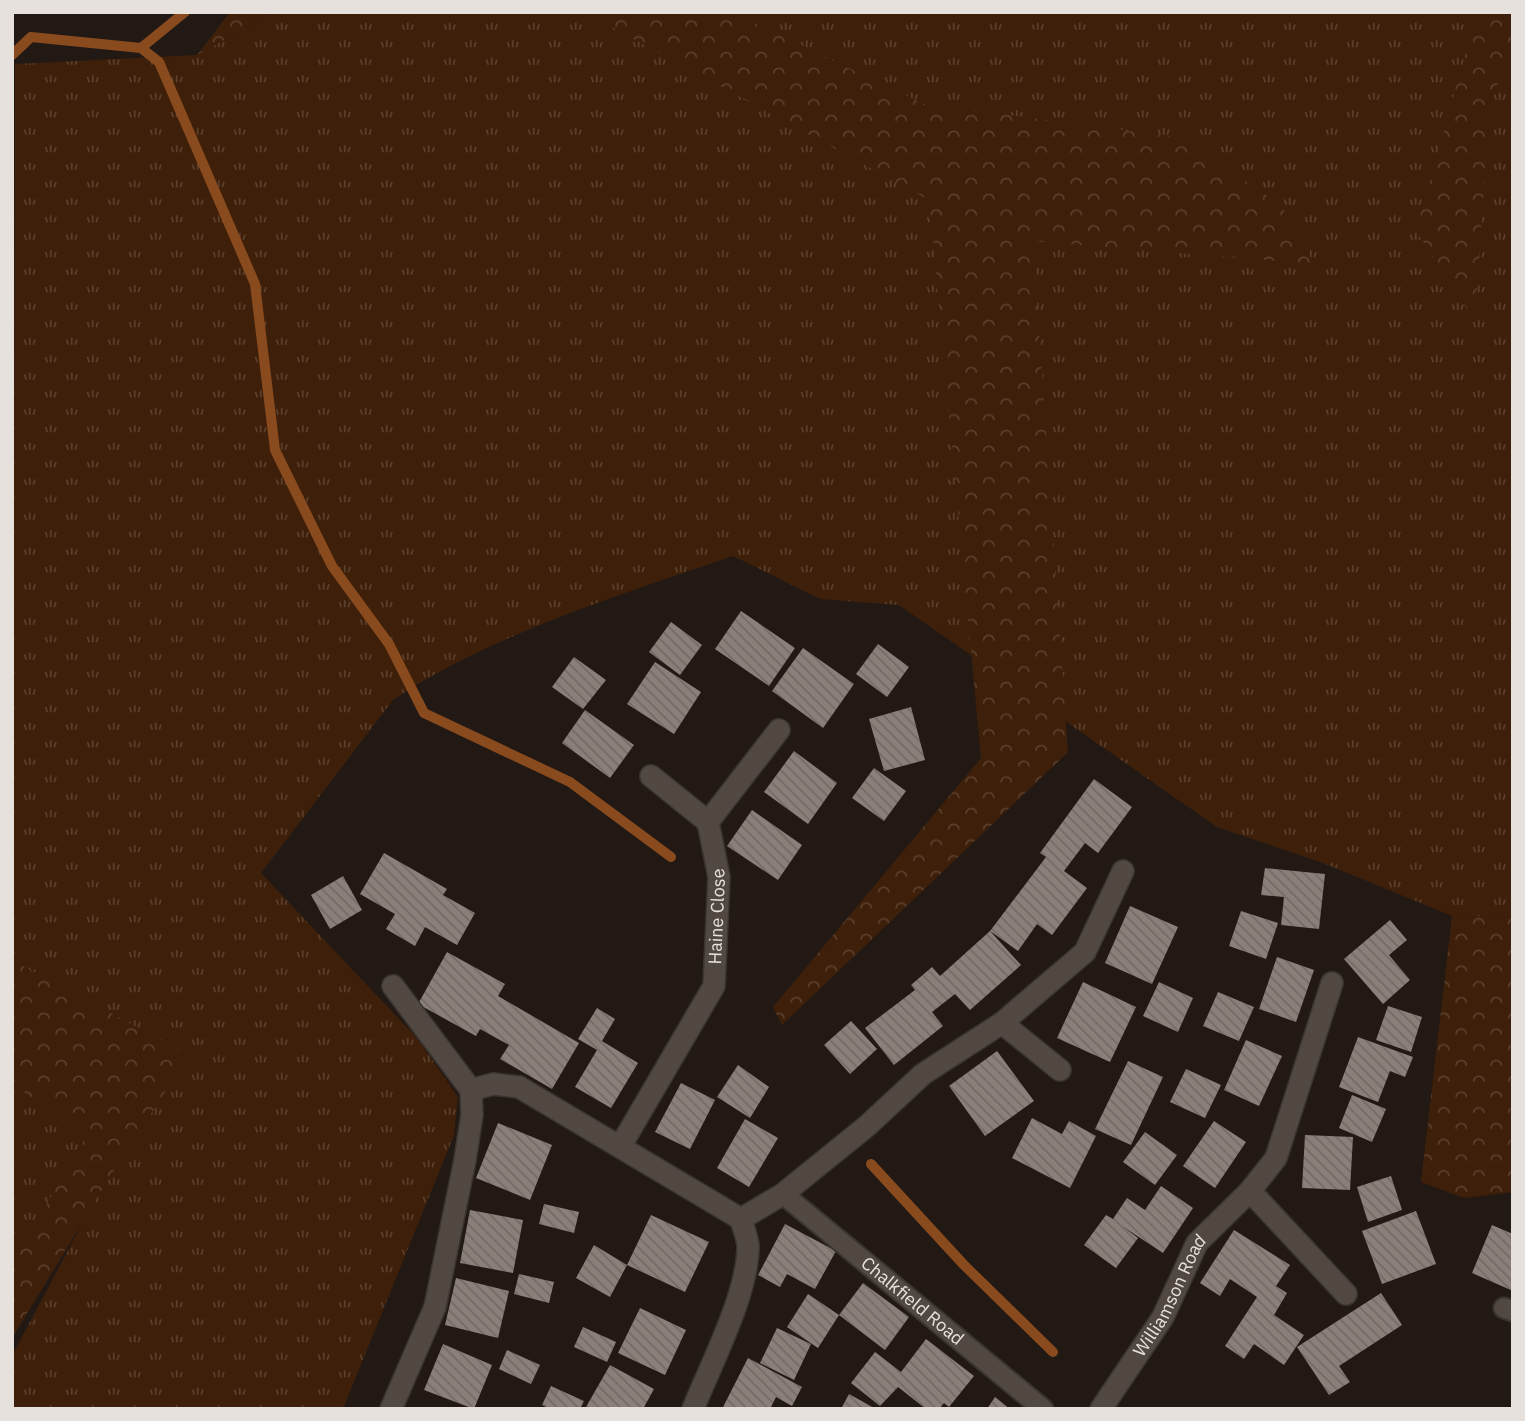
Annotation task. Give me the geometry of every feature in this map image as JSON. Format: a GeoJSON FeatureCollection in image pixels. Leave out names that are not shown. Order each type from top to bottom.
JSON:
{"type":"FeatureCollection","features":[{"type":"Feature","properties":{"kind":"street"},"geometry":{"type":"LineString","coordinates":[[651,776],[708,822],[779,730]]}},
{"type":"Feature","properties":{"kind":"street","name":"Haine Close"},"geometry":{"type":"LineString","coordinates":[[620,1147],[714,986],[719,877],[708,822]]}},
{"type":"Feature","properties":{"kind":"street"},"geometry":{"type":"LineString","coordinates":[[741,1219],[783,1194],[867,1126],[923,1074],[1002,1023],[1085,952],[1123,871]]}},
{"type":"Feature","properties":{"kind":"street","name":"Williamson Road"},"geometry":{"type":"LineString","coordinates":[[1101,1409],[1163,1317],[1197,1243],[1251,1191],[1276,1158],[1332,983]]}},
{"type":"Feature","properties":{"kind":"street"},"geometry":{"type":"LineString","coordinates":[[391,1409],[435,1307],[472,1115],[471,1090],[393,986]]}},
{"type":"Feature","properties":{"kind":"street"},"geometry":{"type":"LineString","coordinates":[[1002,1023],[1060,1070]]}},
{"type":"Feature","properties":{"kind":"street"},"geometry":{"type":"LineString","coordinates":[[471,1090],[493,1084],[520,1087],[741,1219],[748,1244],[743,1278],[693,1409]]}},
{"type":"Feature","properties":{"kind":"street"},"geometry":{"type":"LineString","coordinates":[[1251,1191],[1346,1294]]}},
{"type":"Feature","properties":{"kind":"lane","name":"Chalkfield Road"},"geometry":{"type":"LineString","coordinates":[[783,1194],[1043,1409]]}},
{"type":"Feature","properties":{"kind":"green space"},"geometry":{"type":"Polygon","coordinates":[[[230,12],[274,12],[197,55],[230,12]]]}},
{"type":"Feature","properties":{"kind":"green space"},"geometry":{"type":"Polygon","coordinates":[[[274,12],[1513,12],[1513,917],[1452,916],[1323,863],[1217,827],[899,605],[820,599],[733,556],[602,601],[514,636],[471,655],[393,700],[261,873],[417,1038],[458,1097],[454,1135],[343,1409],[12,1409],[12,1356],[83,1222],[12,1338],[15,64],[197,55],[274,12]]]}},
{"type":"Feature","properties":{"kind":"green space"},"geometry":{"type":"Polygon","coordinates":[[[584,12],[732,12],[924,104],[1183,138],[1282,206],[1314,264],[1033,241],[1068,752],[782,1025],[773,1007],[981,758],[929,200],[584,12]]]}},
{"type":"Feature","properties":{"kind":"green space"},"geometry":{"type":"Polygon","coordinates":[[[1477,12],[1513,12],[1513,61],[1490,96],[1475,321],[1416,231],[1477,12]]]}},
{"type":"Feature","properties":{"kind":"green space"},"geometry":{"type":"Polygon","coordinates":[[[1452,916],[1513,917],[1513,1192],[1464,1198],[1421,1182],[1452,916]]]}},
{"type":"Feature","properties":{"kind":"green space"},"geometry":{"type":"Polygon","coordinates":[[[12,960],[189,1055],[92,1205],[12,1338],[12,1263],[87,1135],[12,1084],[12,960]]]}},
{"type":"Feature","properties":{"kind":"building"},"geometry":{"type":"Polygon","coordinates":[[[741,611],[795,648],[769,686],[715,649],[741,611]]]}},
{"type":"Feature","properties":{"kind":"building"},"geometry":{"type":"Polygon","coordinates":[[[671,622],[702,645],[680,675],[649,652],[671,622]]]}},
{"type":"Feature","properties":{"kind":"building"},"geometry":{"type":"Polygon","coordinates":[[[878,644],[909,667],[887,697],[856,674],[878,644]]]}},
{"type":"Feature","properties":{"kind":"building"},"geometry":{"type":"Polygon","coordinates":[[[803,648],[854,684],[823,728],[772,691],[803,648]]]}},
{"type":"Feature","properties":{"kind":"building"},"geometry":{"type":"Polygon","coordinates":[[[574,657],[606,680],[583,709],[552,687],[574,657]]]}},
{"type":"Feature","properties":{"kind":"building"},"geometry":{"type":"Polygon","coordinates":[[[655,662],[701,692],[674,734],[627,704],[655,662]]]}},
{"type":"Feature","properties":{"kind":"building"},"geometry":{"type":"Polygon","coordinates":[[[911,707],[925,760],[884,771],[869,719],[911,707]]]}},
{"type":"Feature","properties":{"kind":"building"},"geometry":{"type":"Polygon","coordinates":[[[585,710],[634,745],[610,778],[562,743],[585,710]]]}},
{"type":"Feature","properties":{"kind":"building"},"geometry":{"type":"Polygon","coordinates":[[[794,751],[837,783],[808,824],[764,792],[794,751]]]}},
{"type":"Feature","properties":{"kind":"building"},"geometry":{"type":"Polygon","coordinates":[[[874,768],[906,791],[884,821],[852,798],[874,768]]]}},
{"type":"Feature","properties":{"kind":"building"},"geometry":{"type":"Polygon","coordinates":[[[1094,779],[1132,807],[1098,853],[1085,843],[1064,871],[1087,888],[1052,935],[1037,924],[1018,951],[990,931],[1046,857],[1040,853],[1094,779]]]}},
{"type":"Feature","properties":{"kind":"building"},"geometry":{"type":"Polygon","coordinates":[[[752,810],[802,845],[778,880],[727,846],[752,810]]]}},
{"type":"Feature","properties":{"kind":"building"},"geometry":{"type":"Polygon","coordinates":[[[384,853],[447,889],[443,895],[475,913],[457,945],[425,927],[415,946],[386,929],[395,914],[360,894],[384,853]]]}},
{"type":"Feature","properties":{"kind":"building"},"geometry":{"type":"Polygon","coordinates":[[[1265,868],[1325,874],[1319,929],[1281,925],[1284,897],[1261,895],[1265,868]]]}},
{"type":"Feature","properties":{"kind":"building"},"geometry":{"type":"Polygon","coordinates":[[[343,876],[362,910],[330,929],[311,895],[343,876]]]}},
{"type":"Feature","properties":{"kind":"building"},"geometry":{"type":"Polygon","coordinates":[[[1130,906],[1178,927],[1152,984],[1105,963],[1130,906]]]}},
{"type":"Feature","properties":{"kind":"building"},"geometry":{"type":"Polygon","coordinates":[[[1241,911],[1278,923],[1266,959],[1229,946],[1241,911]]]}},
{"type":"Feature","properties":{"kind":"building"},"geometry":{"type":"Polygon","coordinates":[[[1390,920],[1407,940],[1389,955],[1410,980],[1383,1004],[1344,959],[1390,920]]]}},
{"type":"Feature","properties":{"kind":"building"},"geometry":{"type":"Polygon","coordinates":[[[990,931],[1021,965],[970,1010],[955,994],[932,1012],[943,1026],[894,1065],[865,1028],[915,990],[911,985],[932,967],[940,976],[990,931]]]}},
{"type":"Feature","properties":{"kind":"building"},"geometry":{"type":"Polygon","coordinates":[[[447,952],[505,984],[498,996],[579,1043],[552,1089],[500,1059],[509,1045],[480,1029],[476,1036],[418,1004],[447,952]]]}},
{"type":"Feature","properties":{"kind":"building"},"geometry":{"type":"Polygon","coordinates":[[[1277,957],[1314,970],[1296,1022],[1259,1009],[1277,957]]]}},
{"type":"Feature","properties":{"kind":"building"},"geometry":{"type":"Polygon","coordinates":[[[1083,982],[1136,1007],[1110,1062],[1057,1038],[1083,982]]]}},
{"type":"Feature","properties":{"kind":"building"},"geometry":{"type":"Polygon","coordinates":[[[1159,982],[1193,998],[1178,1032],[1143,1016],[1159,982]]]}},
{"type":"Feature","properties":{"kind":"building"},"geometry":{"type":"Polygon","coordinates":[[[1218,992],[1254,1007],[1239,1041],[1203,1026],[1218,992]]]}},
{"type":"Feature","properties":{"kind":"building"},"geometry":{"type":"Polygon","coordinates":[[[1388,1006],[1422,1017],[1411,1052],[1376,1040],[1388,1006]]]}},
{"type":"Feature","properties":{"kind":"building"},"geometry":{"type":"Polygon","coordinates":[[[597,1008],[615,1019],[602,1041],[638,1063],[611,1108],[575,1087],[597,1050],[578,1039],[597,1008]]]}},
{"type":"Feature","properties":{"kind":"building"},"geometry":{"type":"Polygon","coordinates":[[[851,1021],[877,1049],[850,1074],[824,1045],[851,1021]]]}},
{"type":"Feature","properties":{"kind":"building"},"geometry":{"type":"Polygon","coordinates":[[[1358,1037],[1413,1057],[1405,1077],[1390,1071],[1378,1102],[1339,1087],[1358,1037]]]}},
{"type":"Feature","properties":{"kind":"building"},"geometry":{"type":"Polygon","coordinates":[[[1246,1040],[1282,1056],[1259,1106],[1224,1090],[1246,1040]]]}},
{"type":"Feature","properties":{"kind":"building"},"geometry":{"type":"Polygon","coordinates":[[[997,1051],[1034,1101],[985,1136],[949,1086],[997,1051]]]}},
{"type":"Feature","properties":{"kind":"building"},"geometry":{"type":"Polygon","coordinates":[[[1128,1061],[1163,1077],[1131,1145],[1095,1129],[1128,1061]]]}},
{"type":"Feature","properties":{"kind":"building"},"geometry":{"type":"Polygon","coordinates":[[[738,1065],[769,1087],[750,1118],[717,1097],[738,1065]]]}},
{"type":"Feature","properties":{"kind":"building"},"geometry":{"type":"Polygon","coordinates":[[[1186,1069],[1221,1085],[1205,1118],[1170,1102],[1186,1069]]]}},
{"type":"Feature","properties":{"kind":"building"},"geometry":{"type":"Polygon","coordinates":[[[681,1083],[715,1100],[690,1149],[655,1132],[681,1083]]]}},
{"type":"Feature","properties":{"kind":"building"},"geometry":{"type":"Polygon","coordinates":[[[1352,1095],[1386,1109],[1372,1142],[1339,1128],[1352,1095]]]}},
{"type":"Feature","properties":{"kind":"building"},"geometry":{"type":"Polygon","coordinates":[[[1032,1118],[1062,1134],[1069,1121],[1096,1136],[1070,1188],[1012,1158],[1032,1118]]]}},
{"type":"Feature","properties":{"kind":"building"},"geometry":{"type":"Polygon","coordinates":[[[745,1119],[778,1138],[749,1187],[717,1168],[745,1119]]]}},
{"type":"Feature","properties":{"kind":"building"},"geometry":{"type":"Polygon","coordinates":[[[1214,1121],[1246,1142],[1215,1188],[1183,1166],[1214,1121]]]}},
{"type":"Feature","properties":{"kind":"building"},"geometry":{"type":"Polygon","coordinates":[[[498,1123],[552,1145],[530,1200],[476,1178],[498,1123]]]}},
{"type":"Feature","properties":{"kind":"building"},"geometry":{"type":"Polygon","coordinates":[[[1145,1132],[1177,1155],[1155,1185],[1123,1162],[1145,1132]]]}},
{"type":"Feature","properties":{"kind":"building"},"geometry":{"type":"Polygon","coordinates":[[[1305,1135],[1353,1137],[1350,1190],[1302,1188],[1305,1135]]]}},
{"type":"Feature","properties":{"kind":"building"},"geometry":{"type":"Polygon","coordinates":[[[1391,1176],[1402,1210],[1368,1222],[1357,1187],[1391,1176]]]}},
{"type":"Feature","properties":{"kind":"building"},"geometry":{"type":"Polygon","coordinates":[[[1161,1186],[1193,1208],[1163,1253],[1122,1226],[1138,1238],[1116,1268],[1084,1245],[1106,1215],[1113,1219],[1127,1198],[1145,1210],[1161,1186]]]}},
{"type":"Feature","properties":{"kind":"building"},"geometry":{"type":"Polygon","coordinates":[[[544,1204],[579,1212],[574,1233],[539,1224],[544,1204]]]}},
{"type":"Feature","properties":{"kind":"building"},"geometry":{"type":"Polygon","coordinates":[[[470,1210],[523,1220],[513,1273],[460,1263],[470,1210]]]}},
{"type":"Feature","properties":{"kind":"building"},"geometry":{"type":"Polygon","coordinates":[[[1416,1211],[1436,1264],[1382,1284],[1362,1231],[1416,1211]]]}},
{"type":"Feature","properties":{"kind":"building"},"geometry":{"type":"Polygon","coordinates":[[[651,1215],[709,1242],[685,1292],[627,1265],[651,1215]]]}},
{"type":"Feature","properties":{"kind":"building"},"geometry":{"type":"Polygon","coordinates":[[[785,1224],[836,1251],[815,1289],[787,1274],[780,1287],[758,1275],[785,1224]]]}},
{"type":"Feature","properties":{"kind":"building"},"geometry":{"type":"Polygon","coordinates":[[[1492,1225],[1513,1234],[1513,1291],[1472,1273],[1492,1225]]]}},
{"type":"Feature","properties":{"kind":"building"},"geometry":{"type":"Polygon","coordinates":[[[1234,1230],[1290,1265],[1276,1286],[1287,1293],[1274,1315],[1304,1335],[1284,1365],[1254,1344],[1244,1359],[1225,1346],[1257,1297],[1230,1279],[1220,1296],[1200,1283],[1234,1230]]]}},
{"type":"Feature","properties":{"kind":"building"},"geometry":{"type":"Polygon","coordinates":[[[594,1245],[627,1265],[610,1297],[576,1278],[594,1245]]]}},
{"type":"Feature","properties":{"kind":"building"},"geometry":{"type":"Polygon","coordinates":[[[519,1274],[554,1282],[549,1303],[514,1294],[519,1274]]]}},
{"type":"Feature","properties":{"kind":"building"},"geometry":{"type":"Polygon","coordinates":[[[456,1278],[509,1291],[498,1338],[445,1325],[456,1278]]]}},
{"type":"Feature","properties":{"kind":"building"},"geometry":{"type":"Polygon","coordinates":[[[863,1283],[909,1317],[885,1350],[839,1315],[863,1283]]]}},
{"type":"Feature","properties":{"kind":"building"},"geometry":{"type":"Polygon","coordinates":[[[1381,1293],[1402,1325],[1339,1366],[1350,1382],[1329,1395],[1297,1347],[1381,1293]]]}},
{"type":"Feature","properties":{"kind":"building"},"geometry":{"type":"Polygon","coordinates":[[[808,1294],[839,1315],[818,1348],[787,1327],[808,1294]]]}},
{"type":"Feature","properties":{"kind":"building"},"geometry":{"type":"Polygon","coordinates":[[[640,1308],[686,1330],[665,1375],[618,1353],[640,1308]]]}},
{"type":"Feature","properties":{"kind":"building"},"geometry":{"type":"Polygon","coordinates":[[[583,1327],[616,1342],[607,1362],[574,1347],[583,1327]]]}},
{"type":"Feature","properties":{"kind":"building"},"geometry":{"type":"Polygon","coordinates":[[[777,1328],[811,1344],[794,1380],[760,1363],[777,1328]]]}},
{"type":"Feature","properties":{"kind":"building"},"geometry":{"type":"Polygon","coordinates":[[[926,1339],[974,1376],[949,1407],[944,1403],[939,1409],[926,1409],[898,1387],[880,1406],[851,1383],[875,1352],[901,1372],[926,1339]]]}},
{"type":"Feature","properties":{"kind":"building"},"geometry":{"type":"Polygon","coordinates":[[[443,1344],[492,1365],[474,1409],[424,1390],[443,1344]]]}},
{"type":"Feature","properties":{"kind":"building"},"geometry":{"type":"Polygon","coordinates":[[[507,1350],[540,1365],[531,1384],[499,1369],[507,1350]]]}},
{"type":"Feature","properties":{"kind":"building"},"geometry":{"type":"Polygon","coordinates":[[[748,1358],[802,1387],[792,1406],[776,1397],[770,1409],[722,1409],[748,1358]]]}},
{"type":"Feature","properties":{"kind":"building"},"geometry":{"type":"Polygon","coordinates":[[[610,1365],[654,1389],[643,1409],[586,1407],[610,1365]]]}},
{"type":"Feature","properties":{"kind":"building"},"geometry":{"type":"Polygon","coordinates":[[[551,1386],[584,1401],[580,1409],[550,1409],[542,1405],[551,1386]]]}},
{"type":"Feature","properties":{"kind":"building"},"geometry":{"type":"Polygon","coordinates":[[[849,1394],[876,1409],[841,1409],[849,1394]]]}},
{"type":"Feature","properties":{"kind":"building"},"geometry":{"type":"Polygon","coordinates":[[[995,1397],[1010,1409],[987,1409],[995,1397]]]}},
{"type":"Feature","properties":{"kind":"waterway"},"geometry":{"type":"LineString","coordinates":[[12,55],[31,37],[141,48],[185,12]]}},
{"type":"Feature","properties":{"kind":"waterway"},"geometry":{"type":"LineString","coordinates":[[141,48],[159,62],[255,284],[275,450],[332,566],[389,644],[424,713],[570,782],[671,857]]}},
{"type":"Feature","properties":{"kind":"waterway"},"geometry":{"type":"LineString","coordinates":[[871,1164],[964,1265],[1053,1352]]}}]}
